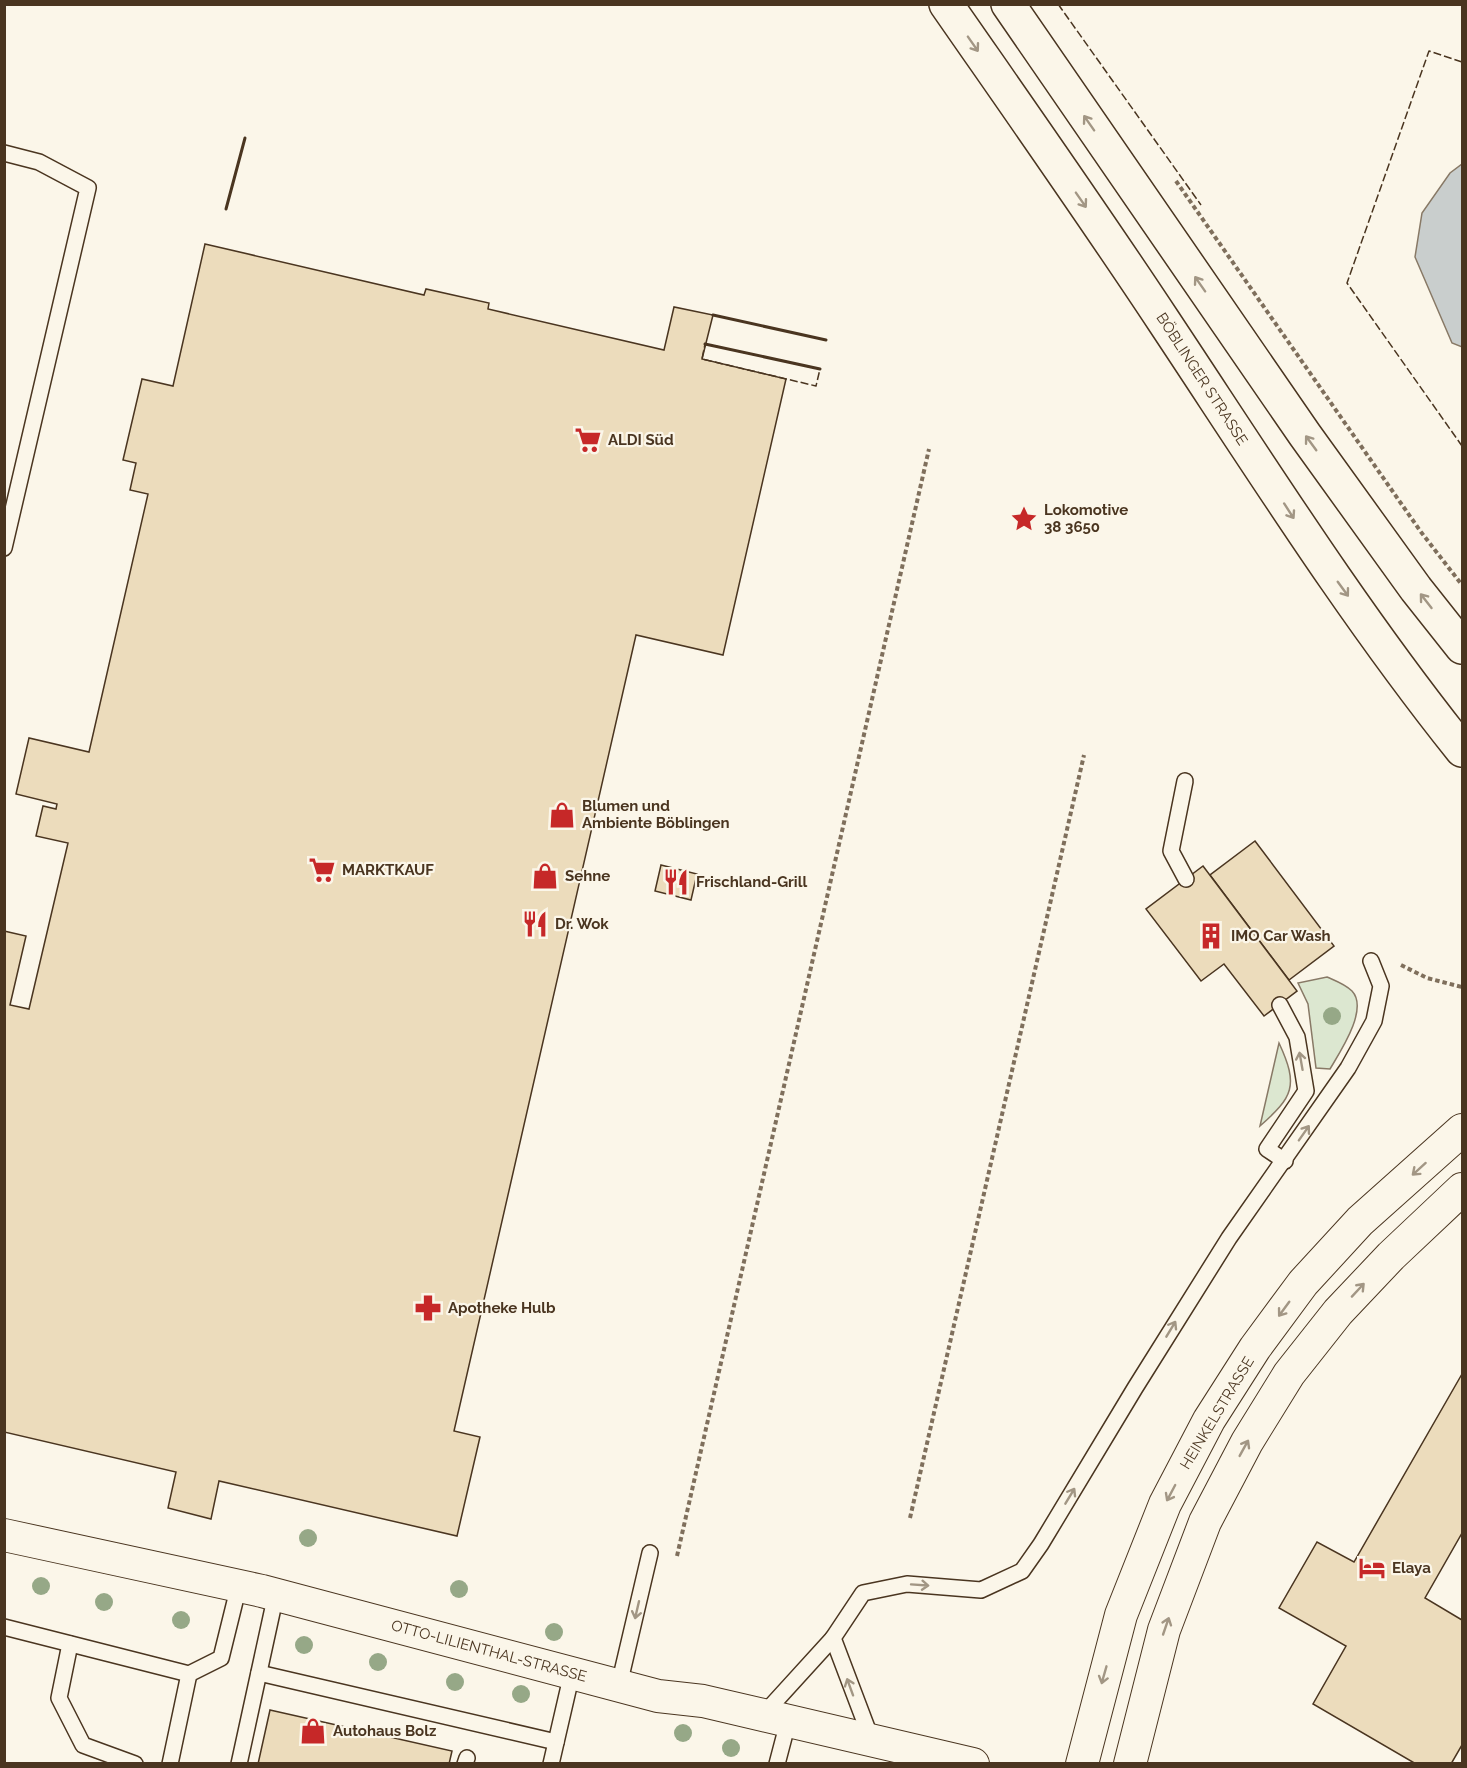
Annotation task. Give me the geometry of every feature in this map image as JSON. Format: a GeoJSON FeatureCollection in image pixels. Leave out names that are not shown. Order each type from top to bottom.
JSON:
{"type":"FeatureCollection","features":[{"type":"Feature","properties":{"kind":"main road","name":"BÖBLINGER STRASSE"},"geometry":{"type":"LineString","coordinates":[[946,4],[1141,286],[1309,542],[1425,704],[1462,750]]}},
{"type":"Feature","properties":{"kind":"main road"},"geometry":{"type":"LineString","coordinates":[[1008,4],[1305,435],[1416,589],[1462,647]]}},
{"type":"Feature","properties":{"kind":"street","name":"HEINKELSTRASSE"},"geometry":{"type":"LineString","coordinates":[[1082,1764],[1121,1615],[1165,1504],[1209,1420],[1255,1348],[1303,1283],[1360,1221],[1462,1130]]}},
{"type":"Feature","properties":{"kind":"street"},"geometry":{"type":"LineString","coordinates":[[1130,1764],[1164,1630],[1205,1522],[1247,1442],[1289,1374],[1338,1312],[1391,1256],[1462,1189]]}},
{"type":"Feature","properties":{"kind":"street","name":"OTTO-LILIENTHAL-STRASSE"},"geometry":{"type":"LineString","coordinates":[[4,1535],[276,1594],[658,1696],[703,1701],[973,1764]]}},
{"type":"Feature","properties":{"kind":"lane"},"geometry":{"type":"LineString","coordinates":[[4,153],[39,162],[88,188],[4,548]]}},
{"type":"Feature","properties":{"kind":"lane"},"geometry":{"type":"LineString","coordinates":[[1185,781],[1171,851],[1186,879]]}},
{"type":"Feature","properties":{"kind":"lane"},"geometry":{"type":"LineString","coordinates":[[777,1764],[775,1719],[863,1593],[907,1584],[981,1590],[1022,1570],[1041,1544],[1140,1378],[1222,1247],[1285,1161],[1348,1068],[1374,1021],[1381,986],[1371,961]]}},
{"type":"Feature","properties":{"kind":"lane"},"geometry":{"type":"LineString","coordinates":[[1280,1005],[1297,1037],[1306,1091],[1267,1149],[1285,1161]]}},
{"type":"Feature","properties":{"kind":"lane"},"geometry":{"type":"LineString","coordinates":[[619,1685],[650,1553]]}},
{"type":"Feature","properties":{"kind":"lane"},"geometry":{"type":"LineString","coordinates":[[4,1627],[189,1674],[221,1658],[239,1585]]}},
{"type":"Feature","properties":{"kind":"lane"},"geometry":{"type":"LineString","coordinates":[[239,1764],[276,1594]]}},
{"type":"Feature","properties":{"kind":"lane"},"geometry":{"type":"LineString","coordinates":[[833,1638],[872,1741]]}},
{"type":"Feature","properties":{"kind":"lane"},"geometry":{"type":"LineString","coordinates":[[70,1644],[59,1698],[83,1745],[135,1764]]}},
{"type":"Feature","properties":{"kind":"lane"},"geometry":{"type":"LineString","coordinates":[[259,1673],[556,1742]]}},
{"type":"Feature","properties":{"kind":"lane"},"geometry":{"type":"LineString","coordinates":[[551,1764],[572,1673]]}},
{"type":"Feature","properties":{"kind":"lane"},"geometry":{"type":"LineString","coordinates":[[170,1764],[189,1674]]}},
{"type":"Feature","properties":{"kind":"path"},"geometry":{"type":"LineString","coordinates":[[1174,180],[1422,532],[1462,585]]}},
{"type":"Feature","properties":{"kind":"path"},"geometry":{"type":"LineString","coordinates":[[676,1558],[929,449]]}},
{"type":"Feature","properties":{"kind":"path"},"geometry":{"type":"LineString","coordinates":[[910,1518],[1084,755]]}},
{"type":"Feature","properties":{"kind":"path"},"geometry":{"type":"LineString","coordinates":[[1398,964],[1427,978],[1462,987]]}},
{"type":"Feature","properties":{"kind":"green space"},"geometry":{"type":"Polygon","coordinates":[[[1327,977],[1352,991],[1357,1008],[1346,1042],[1330,1069],[1316,1068],[1308,1004],[1298,983],[1327,977]]]}},
{"type":"Feature","properties":{"kind":"green space"},"geometry":{"type":"Polygon","coordinates":[[[1279,1043],[1289,1070],[1289,1090],[1280,1107],[1260,1126],[1279,1043]]]}},
{"type":"Feature","properties":{"kind":"shaded area"},"geometry":{"type":"Polygon","coordinates":[[[1462,164],[1462,347],[1452,343],[1415,257],[1422,213],[1450,173],[1462,164]]]}},
{"type":"Feature","properties":{"kind":"building","name":"MARKTKAUF"},"geometry":{"type":"Polygon","coordinates":[[[205,244],[424,295],[426,289],[489,303],[488,309],[664,350],[674,307],[713,315],[702,359],[786,379],[723,655],[636,635],[454,1431],[480,1437],[457,1536],[219,1481],[211,1519],[168,1508],[176,1472],[4,1432],[4,931],[26,936],[10,1005],[29,1009],[68,843],[36,836],[43,806],[56,809],[57,804],[16,794],[29,738],[89,752],[148,494],[130,490],[136,463],[123,460],[142,379],[173,386],[205,244]]]}},
{"type":"Feature","properties":{"kind":"building"},"geometry":{"type":"Polygon","coordinates":[[[1255,841],[1334,946],[1289,980],[1210,875],[1255,841]]]}},
{"type":"Feature","properties":{"kind":"building","name":"Frischland-Grill"},"geometry":{"type":"Polygon","coordinates":[[[661,865],[697,874],[691,900],[655,891],[661,865]]]}},
{"type":"Feature","properties":{"kind":"building","name":"IMO Car Wash"},"geometry":{"type":"Polygon","coordinates":[[[1203,866],[1297,991],[1264,1016],[1224,964],[1201,981],[1146,909],[1203,866]]]}},
{"type":"Feature","properties":{"kind":"building","name":"Elaya"},"geometry":{"type":"Polygon","coordinates":[[[1462,1374],[1462,1533],[1425,1598],[1462,1620],[1462,1745],[1451,1764],[1416,1764],[1313,1704],[1346,1646],[1279,1608],[1317,1542],[1354,1562],[1462,1374]]]}},
{"type":"Feature","properties":{"kind":"building","name":"Autohaus Bolz"},"geometry":{"type":"Polygon","coordinates":[[[270,1710],[452,1751],[449,1764],[258,1764],[270,1710]]]}},
{"type":"Feature","properties":{"kind":"fence"},"geometry":{"type":"LineString","coordinates":[[1058,4],[1201,205]]}},
{"type":"Feature","properties":{"kind":"fence"},"geometry":{"type":"LineString","coordinates":[[1462,62],[1429,51],[1347,283],[1462,446]]}},
{"type":"Feature","properties":{"kind":"fence"},"geometry":{"type":"LineString","coordinates":[[705,344],[820,369],[816,386],[702,359],[705,344]]}},
{"type":"Feature","properties":{"kind":"wall"},"geometry":{"type":"LineString","coordinates":[[226,209],[245,138]]}},
{"type":"Feature","properties":{"kind":"wall"},"geometry":{"type":"LineString","coordinates":[[713,315],[826,340]]}},
{"type":"Feature","properties":{"kind":"wall"},"geometry":{"type":"LineString","coordinates":[[705,344],[820,369]]}},
{"type":"Feature","properties":{"kind":"place","name":"ALDI Süd"},"geometry":{"type":"Point","coordinates":[588,440]}},
{"type":"Feature","properties":{"kind":"place","name":"Lokomotive 38 3650"},"geometry":{"type":"Point","coordinates":[1024,519]}},
{"type":"Feature","properties":{"kind":"place","name":"Blumen und Ambiente Böblingen"},"geometry":{"type":"Point","coordinates":[562,815]}},
{"type":"Feature","properties":{"kind":"place","name":"MARKTKAUF"},"geometry":{"type":"Point","coordinates":[322,870]}},
{"type":"Feature","properties":{"kind":"place","name":"Sehne"},"geometry":{"type":"Point","coordinates":[545,876]}},
{"type":"Feature","properties":{"kind":"place","name":"Frischland-Grill"},"geometry":{"type":"Point","coordinates":[676,882]}},
{"type":"Feature","properties":{"kind":"place","name":"Dr. Wok"},"geometry":{"type":"Point","coordinates":[535,924]}},
{"type":"Feature","properties":{"kind":"place","name":"IMO Car Wash"},"geometry":{"type":"Point","coordinates":[1211,936]}},
{"type":"Feature","properties":{"kind":"place","name":"Apotheke Hulb"},"geometry":{"type":"Point","coordinates":[428,1308]}},
{"type":"Feature","properties":{"kind":"place","name":"Elaya"},"geometry":{"type":"Point","coordinates":[1372,1568]}},
{"type":"Feature","properties":{"kind":"place","name":"Autohaus Bolz"},"geometry":{"type":"Point","coordinates":[313,1731]}}]}
